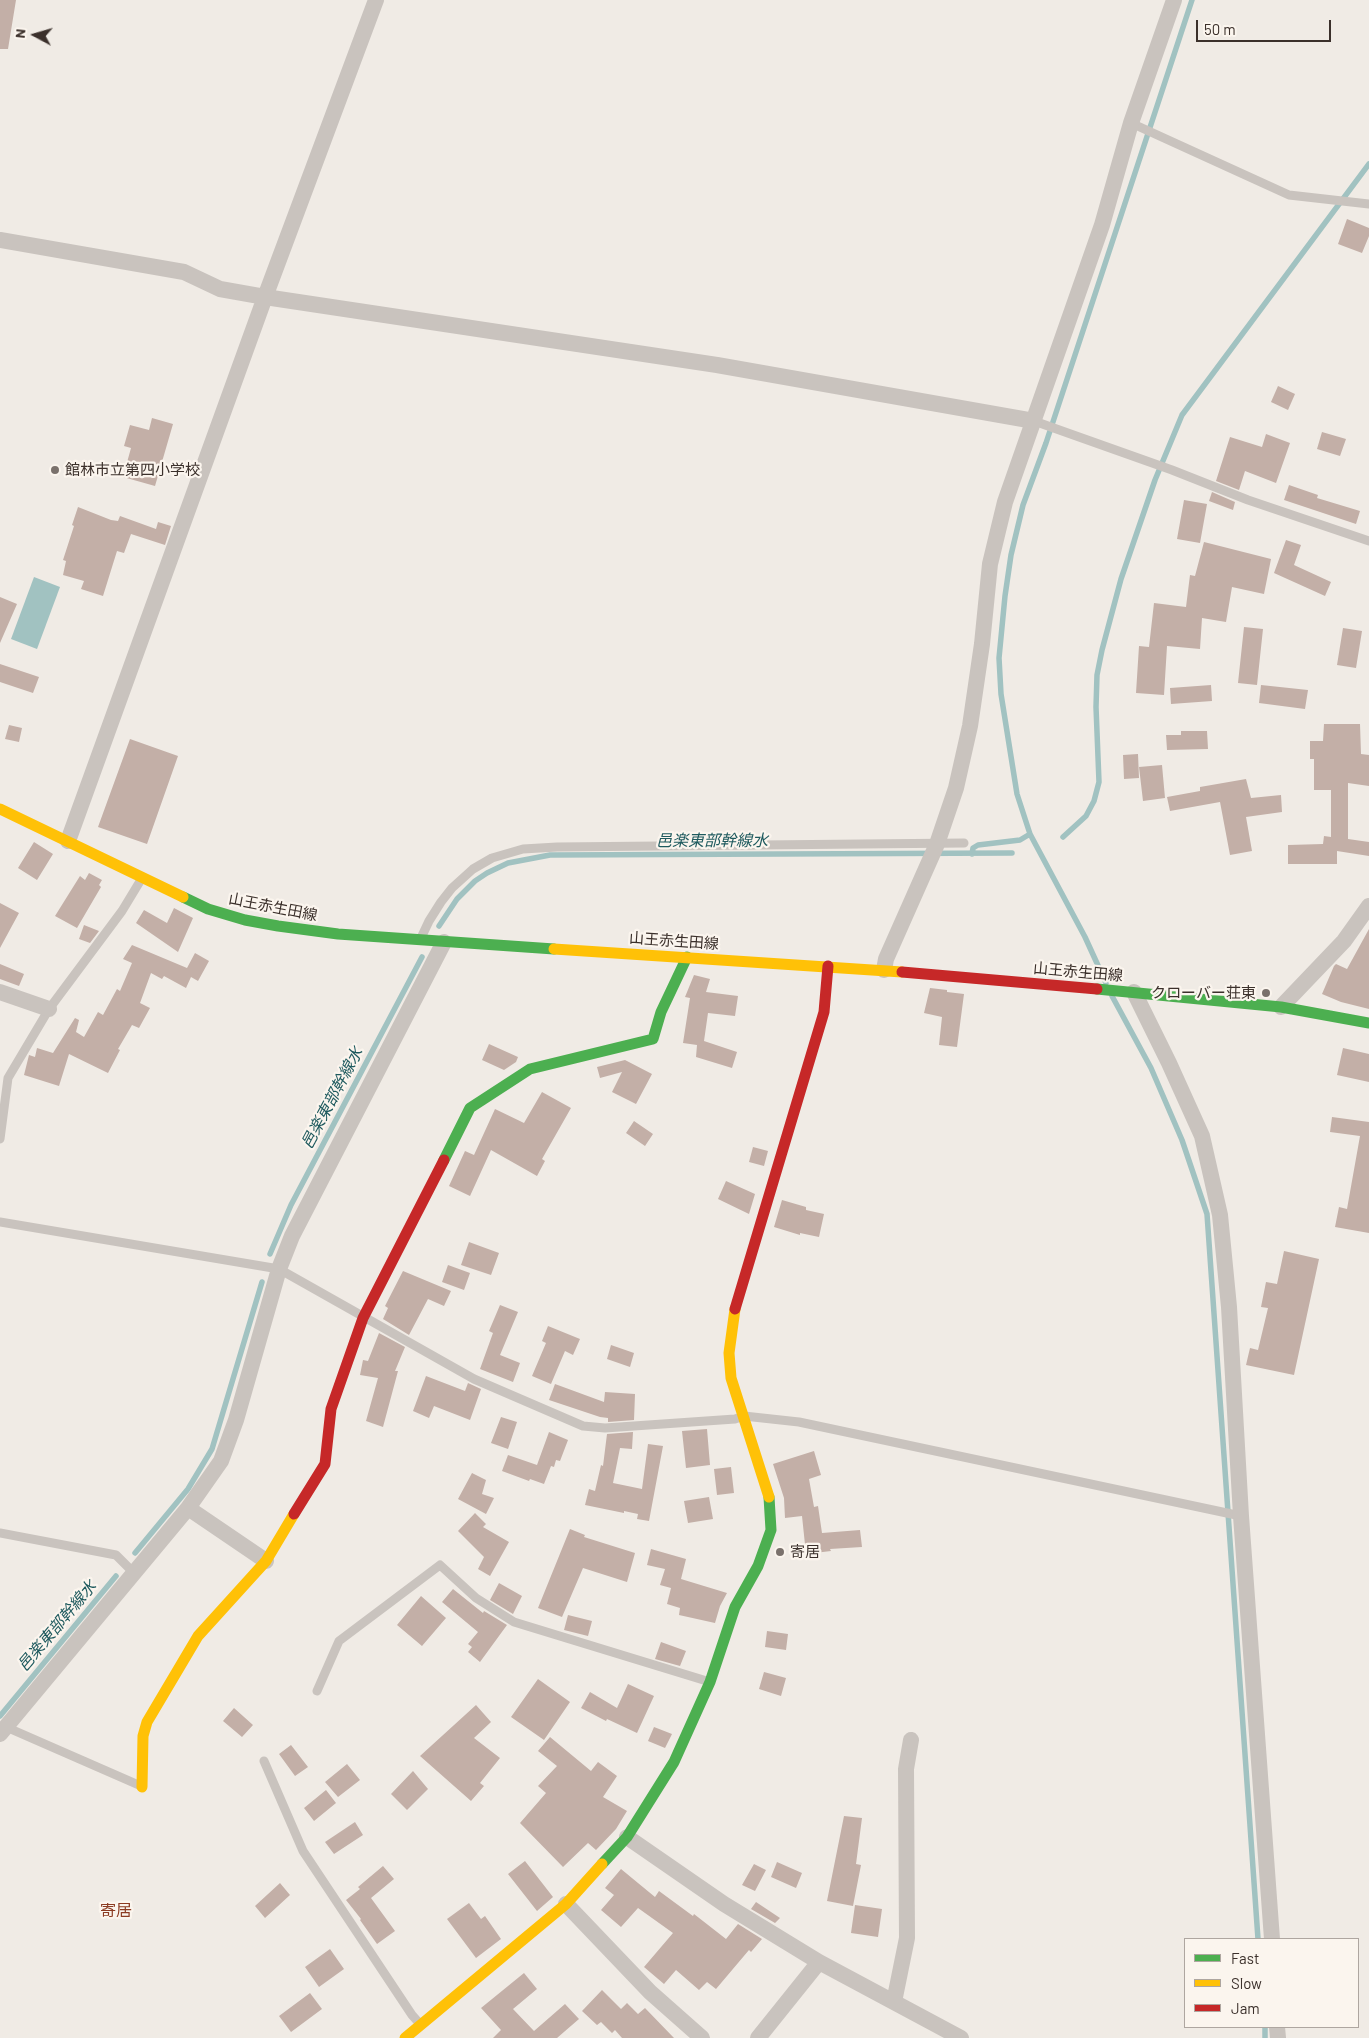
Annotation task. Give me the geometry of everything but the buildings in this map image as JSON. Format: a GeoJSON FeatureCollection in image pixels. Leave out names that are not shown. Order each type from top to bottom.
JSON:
{"type":"FeatureCollection","features":[{"type":"Feature","properties":{"kind":"street"},"geometry":{"type":"LineString","coordinates":[[68,841],[265,297],[376,0]]}},
{"type":"Feature","properties":{"kind":"street"},"geometry":{"type":"LineString","coordinates":[[884,970],[886,959],[937,845],[956,788],[970,726],[982,644],[990,564],[1005,502],[1102,225],[1131,123],[1174,0]]}},
{"type":"Feature","properties":{"kind":"street"},"geometry":{"type":"LineString","coordinates":[[0,240],[184,272],[220,289],[265,297],[717,365],[1034,422]]}},
{"type":"Feature","properties":{"kind":"street","name":"山王赤生田線"},"geometry":{"type":"LineString","coordinates":[[0,809],[208,909],[245,920],[338,934],[884,970],[1134,992],[1281,1007],[1369,1023]]}},
{"type":"Feature","properties":{"kind":"street"},"geometry":{"type":"LineString","coordinates":[[1281,1007],[1344,941],[1369,906]]}},
{"type":"Feature","properties":{"kind":"street"},"geometry":{"type":"LineString","coordinates":[[3,1730],[188,1508],[221,1461],[236,1420],[279,1269],[292,1236],[444,942]]}},
{"type":"Feature","properties":{"kind":"street"},"geometry":{"type":"LineString","coordinates":[[147,1789],[143,1736],[147,1722],[198,1636],[266,1561],[325,1464],[330,1409],[363,1318],[470,1108],[530,1069],[653,1039],[661,1012],[687,957]]}},
{"type":"Feature","properties":{"kind":"street"},"geometry":{"type":"LineString","coordinates":[[404,2038],[566,1904],[627,1837],[674,1762],[710,1682],[735,1607],[758,1566],[771,1530],[771,1502],[731,1378],[729,1353],[735,1310],[824,1012],[828,966]]}},
{"type":"Feature","properties":{"kind":"street"},"geometry":{"type":"LineString","coordinates":[[0,992],[49,1009]]}},
{"type":"Feature","properties":{"kind":"street"},"geometry":{"type":"LineString","coordinates":[[1134,992],[1202,1136],[1220,1215],[1229,1307],[1241,1516],[1272,1938]]}},
{"type":"Feature","properties":{"kind":"street"},"geometry":{"type":"LineString","coordinates":[[188,1508],[266,1561]]}},
{"type":"Feature","properties":{"kind":"street"},"geometry":{"type":"LineString","coordinates":[[894,2002],[907,1938],[906,1769],[911,1740]]}},
{"type":"Feature","properties":{"kind":"street"},"geometry":{"type":"LineString","coordinates":[[627,1837],[724,1904],[819,1962],[961,2038]]}},
{"type":"Feature","properties":{"kind":"street"},"geometry":{"type":"LineString","coordinates":[[566,1904],[650,1992],[702,2038]]}},
{"type":"Feature","properties":{"kind":"street"},"geometry":{"type":"LineString","coordinates":[[758,2038],[819,1962]]}},
{"type":"Feature","properties":{"kind":"lane"},"geometry":{"type":"LineString","coordinates":[[1131,123],[1289,195],[1369,204]]}},
{"type":"Feature","properties":{"kind":"lane"},"geometry":{"type":"LineString","coordinates":[[1034,422],[1172,470],[1248,500],[1369,541]]}},
{"type":"Feature","properties":{"kind":"lane"},"geometry":{"type":"LineString","coordinates":[[420,940],[429,921],[452,888],[472,869],[492,858],[523,849],[566,847],[937,845],[964,843]]}},
{"type":"Feature","properties":{"kind":"lane"},"geometry":{"type":"LineString","coordinates":[[0,1140],[8,1078],[49,1009],[122,911],[142,878]]}},
{"type":"Feature","properties":{"kind":"lane"},"geometry":{"type":"LineString","coordinates":[[0,1222],[279,1269],[474,1379],[584,1426],[605,1428],[670,1424],[735,1419],[744,1416],[799,1422],[1241,1516]]}},
{"type":"Feature","properties":{"kind":"lane"},"geometry":{"type":"LineString","coordinates":[[0,1533],[116,1555],[134,1573]]}},
{"type":"Feature","properties":{"kind":"lane"},"geometry":{"type":"LineString","coordinates":[[316,1692],[339,1641],[440,1565],[476,1598],[514,1622],[710,1682]]}},
{"type":"Feature","properties":{"kind":"lane"},"geometry":{"type":"LineString","coordinates":[[3,1730],[147,1789]]}},
{"type":"Feature","properties":{"kind":"lane"},"geometry":{"type":"LineString","coordinates":[[264,1761],[303,1851],[420,2025]]}},
{"type":"Feature","properties":{"kind":"water"},"geometry":{"type":"Polygon","coordinates":[[[34,577],[60,587],[37,649],[11,639],[34,577]]]}},
{"type":"Feature","properties":{"kind":"waterway"},"geometry":{"type":"LineString","coordinates":[[1106,983],[1085,937],[1030,834],[1017,794],[1001,694],[999,658],[1011,555],[1023,505],[1046,443],[1192,0]]}},
{"type":"Feature","properties":{"kind":"waterway"},"geometry":{"type":"LineString","coordinates":[[1063,837],[1086,816],[1094,801],[1099,782],[1096,707],[1097,675],[1102,650],[1121,579],[1155,480],[1182,415],[1369,164]]}},
{"type":"Feature","properties":{"kind":"waterway"},"geometry":{"type":"LineString","coordinates":[[972,854],[973,848],[978,845],[1020,840],[1030,834]]}},
{"type":"Feature","properties":{"kind":"waterway","name":"邑楽東部幹線水"},"geometry":{"type":"LineString","coordinates":[[439,926],[457,899],[475,881],[487,873],[508,863],[550,855],[1012,853]]}},
{"type":"Feature","properties":{"kind":"waterway","name":"邑楽東部幹線水"},"geometry":{"type":"LineString","coordinates":[[270,1254],[291,1205],[422,957]]}},
{"type":"Feature","properties":{"kind":"waterway"},"geometry":{"type":"LineString","coordinates":[[1112,996],[1151,1068],[1182,1140],[1207,1214],[1258,1938]]}},
{"type":"Feature","properties":{"kind":"waterway","name":"邑楽東部幹線水"},"geometry":{"type":"LineString","coordinates":[[135,1553],[188,1489],[212,1449],[262,1282]]}},
{"type":"Feature","properties":{"kind":"waterway","name":"邑楽東部幹線水"},"geometry":{"type":"LineString","coordinates":[[0,1716],[116,1576]]}},
{"type":"Feature","properties":{"kind":"waterway"},"geometry":{"type":"LineString","coordinates":[[1265,2028],[1265,2038]]}},
{"type":"Feature","properties":{"kind":"traffic: fast"},"geometry":{"type":"LineString","coordinates":[[183,897],[208,909],[245,920],[278,926],[338,934],[554,949]]}},
{"type":"Feature","properties":{"kind":"traffic: fast"},"geometry":{"type":"LineString","coordinates":[[444,1160],[470,1108],[530,1069],[653,1039],[661,1012],[687,957]]}},
{"type":"Feature","properties":{"kind":"traffic: fast"},"geometry":{"type":"LineString","coordinates":[[1097,989],[1281,1007],[1369,1023]]}},
{"type":"Feature","properties":{"kind":"traffic: fast"},"geometry":{"type":"LineString","coordinates":[[602,1864],[627,1837],[674,1762],[710,1682],[735,1607],[758,1566],[771,1530],[769,1497]]}},
{"type":"Feature","properties":{"kind":"traffic: slow"},"geometry":{"type":"LineString","coordinates":[[0,809],[183,897]]}},
{"type":"Feature","properties":{"kind":"traffic: slow"},"geometry":{"type":"LineString","coordinates":[[554,949],[902,972]]}},
{"type":"Feature","properties":{"kind":"traffic: slow"},"geometry":{"type":"LineString","coordinates":[[735,1309],[729,1353],[731,1378],[769,1497]]}},
{"type":"Feature","properties":{"kind":"traffic: slow"},"geometry":{"type":"LineString","coordinates":[[142,1787],[143,1736],[147,1722],[198,1636],[266,1561],[294,1514]]}},
{"type":"Feature","properties":{"kind":"traffic: slow"},"geometry":{"type":"LineString","coordinates":[[405,2038],[566,1904],[602,1864]]}},
{"type":"Feature","properties":{"kind":"traffic: jam"},"geometry":{"type":"LineString","coordinates":[[735,1309],[824,1012],[828,966]]}},
{"type":"Feature","properties":{"kind":"traffic: jam"},"geometry":{"type":"LineString","coordinates":[[902,972],[1097,989]]}},
{"type":"Feature","properties":{"kind":"traffic: jam"},"geometry":{"type":"LineString","coordinates":[[294,1514],[325,1464],[331,1409],[363,1318],[444,1160]]}},
{"type":"Feature","properties":{"kind":"place","name":"館林市立第四小学校"},"geometry":{"type":"Point","coordinates":[55,470]}},
{"type":"Feature","properties":{"kind":"place","name":"クローバー荘東"},"geometry":{"type":"Point","coordinates":[1266,993]}},
{"type":"Feature","properties":{"kind":"place","name":"寄居"},"geometry":{"type":"Point","coordinates":[780,1552]}},
{"type":"Feature","properties":{"kind":"district","name":"寄居"},"geometry":{"type":"Point","coordinates":[116,1911]}}]}
